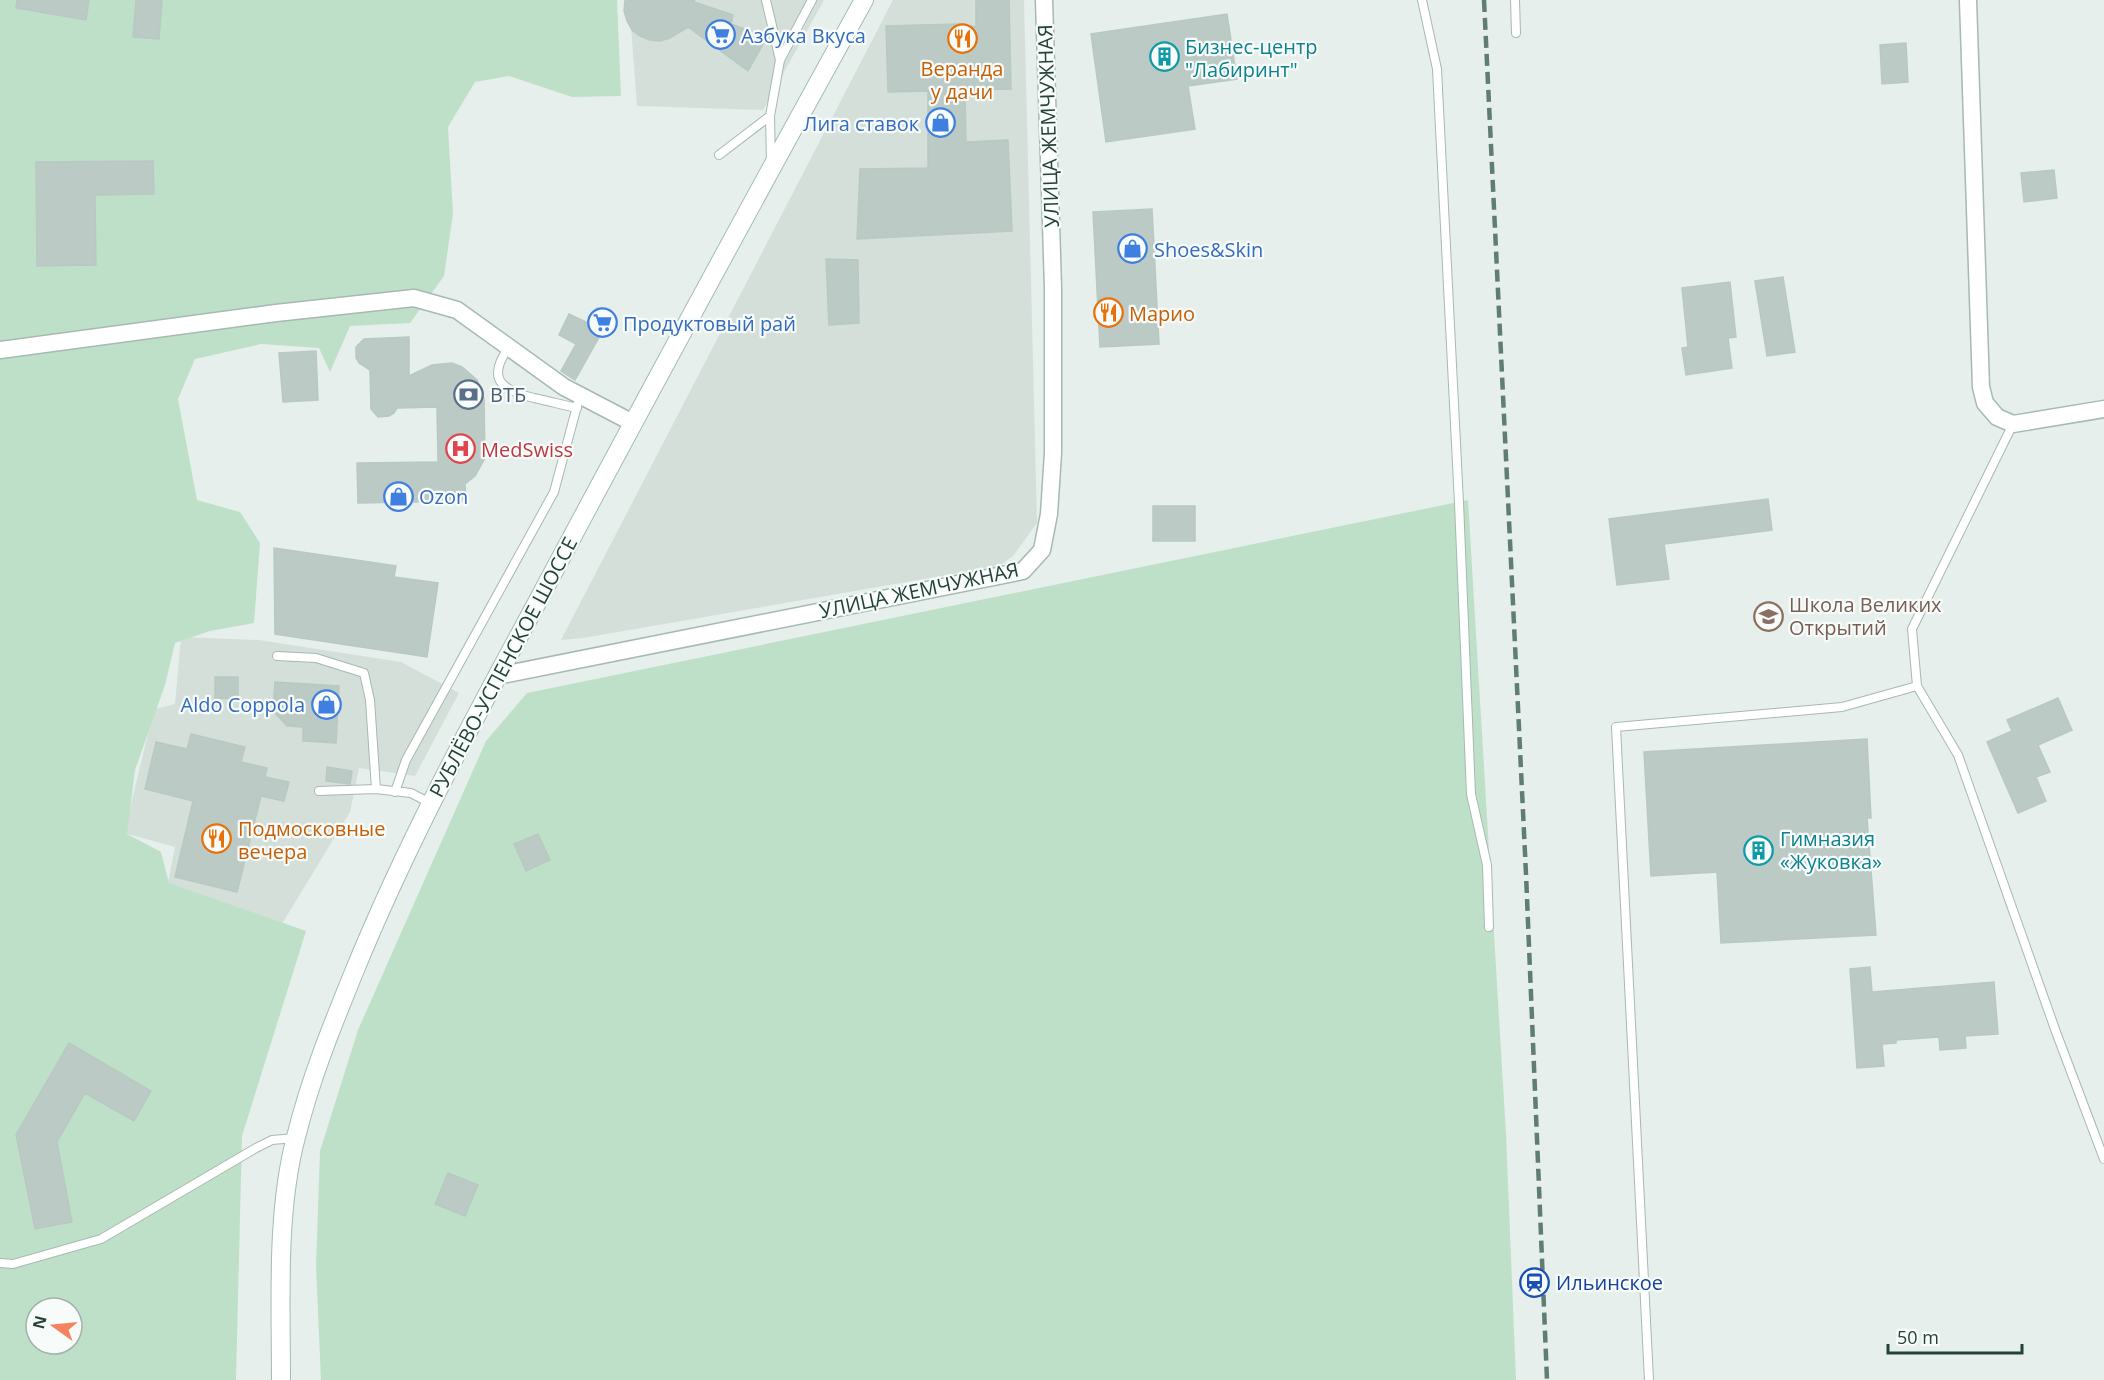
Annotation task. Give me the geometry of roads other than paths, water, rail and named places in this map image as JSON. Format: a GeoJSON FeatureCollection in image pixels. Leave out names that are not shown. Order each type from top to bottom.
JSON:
{"type":"FeatureCollection","features":[{"type":"Feature","properties":{"kind":"main road","name":"РУБЛЁВО-УСПЕНСКОЕ ШОССЕ"},"geometry":{"type":"LineString","coordinates":[[281,1380],[283,1230],[287,1180],[296,1138],[327,1036],[430,803],[633,423],[864,0]]}},
{"type":"Feature","properties":{"kind":"street","name":"УЛИЦА ЖЕМЧУЖНАЯ"},"geometry":{"type":"LineString","coordinates":[[497,676],[1023,571],[1042,550],[1049,514],[1053,453],[1053,288],[1044,0]]}},
{"type":"Feature","properties":{"kind":"street"},"geometry":{"type":"LineString","coordinates":[[1968,0],[1981,387],[1985,403],[1997,417],[2013,424],[2104,410]]}},
{"type":"Feature","properties":{"kind":"street"},"geometry":{"type":"LineString","coordinates":[[0,350],[276,313],[414,298],[458,310],[564,387],[579,402],[633,423]]}},
{"type":"Feature","properties":{"kind":"lane"},"geometry":{"type":"LineString","coordinates":[[766,0],[780,60]]}},
{"type":"Feature","properties":{"kind":"lane"},"geometry":{"type":"LineString","coordinates":[[771,168],[770,116],[780,60],[812,0]]}},
{"type":"Feature","properties":{"kind":"lane"},"geometry":{"type":"LineString","coordinates":[[1422,0],[1437,69],[1471,794],[1487,865],[1489,927]]}},
{"type":"Feature","properties":{"kind":"lane"},"geometry":{"type":"LineString","coordinates":[[1515,0],[1516,33]]}},
{"type":"Feature","properties":{"kind":"lane"},"geometry":{"type":"LineString","coordinates":[[719,155],[770,116]]}},
{"type":"Feature","properties":{"kind":"lane"},"geometry":{"type":"LineString","coordinates":[[395,792],[406,760],[554,492],[579,402],[520,394],[502,385],[497,370],[509,347]]}},
{"type":"Feature","properties":{"kind":"lane"},"geometry":{"type":"LineString","coordinates":[[2013,424],[1912,629],[1917,686],[1958,755],[2052,1021],[2104,1159]]}},
{"type":"Feature","properties":{"kind":"lane"},"geometry":{"type":"LineString","coordinates":[[277,656],[316,658],[364,673],[370,700],[376,789]]}},
{"type":"Feature","properties":{"kind":"lane"},"geometry":{"type":"LineString","coordinates":[[1649,1380],[1616,727],[1842,707],[1917,686]]}},
{"type":"Feature","properties":{"kind":"lane"},"geometry":{"type":"LineString","coordinates":[[319,791],[376,789],[411,794],[430,803]]}},
{"type":"Feature","properties":{"kind":"lane"},"geometry":{"type":"LineString","coordinates":[[0,1263],[13,1264],[101,1239],[256,1148],[272,1140],[296,1138]]}},
{"type":"Feature","properties":{"kind":"railway"},"geometry":{"type":"LineString","coordinates":[[1484,0],[1526,874],[1547,1380]]}},
{"type":"Feature","properties":{"kind":"place","name":"Азбука Вкуса"},"geometry":{"type":"Point","coordinates":[720,35]}},
{"type":"Feature","properties":{"kind":"place","name":"Веранда у дачи"},"geometry":{"type":"Point","coordinates":[962,38]}},
{"type":"Feature","properties":{"kind":"place","name":"Бизнес-центр \"Лабиринт\""},"geometry":{"type":"Point","coordinates":[1164,57]}},
{"type":"Feature","properties":{"kind":"place","name":"Лига ставок"},"geometry":{"type":"Point","coordinates":[940,123]}},
{"type":"Feature","properties":{"kind":"place","name":"Shoes&Skin"},"geometry":{"type":"Point","coordinates":[1133,249]}},
{"type":"Feature","properties":{"kind":"place","name":"Марио"},"geometry":{"type":"Point","coordinates":[1108,313]}},
{"type":"Feature","properties":{"kind":"place","name":"Продуктовый рай"},"geometry":{"type":"Point","coordinates":[602,323]}},
{"type":"Feature","properties":{"kind":"place","name":"ВТБ"},"geometry":{"type":"Point","coordinates":[469,394]}},
{"type":"Feature","properties":{"kind":"place","name":"MedSwiss"},"geometry":{"type":"Point","coordinates":[460,449]}},
{"type":"Feature","properties":{"kind":"place","name":"Ozon"},"geometry":{"type":"Point","coordinates":[398,496]}},
{"type":"Feature","properties":{"kind":"place","name":"Школа Великих Открытий"},"geometry":{"type":"Point","coordinates":[1768,616]}},
{"type":"Feature","properties":{"kind":"place","name":"Aldo Coppola"},"geometry":{"type":"Point","coordinates":[326,704]}},
{"type":"Feature","properties":{"kind":"place","name":"Подмосковные вечера"},"geometry":{"type":"Point","coordinates":[217,839]}},
{"type":"Feature","properties":{"kind":"place","name":"Гимназия «Жуковка»"},"geometry":{"type":"Point","coordinates":[1759,850]}},
{"type":"Feature","properties":{"kind":"place","name":"Ильинское"},"geometry":{"type":"Point","coordinates":[1535,1282]}}]}
